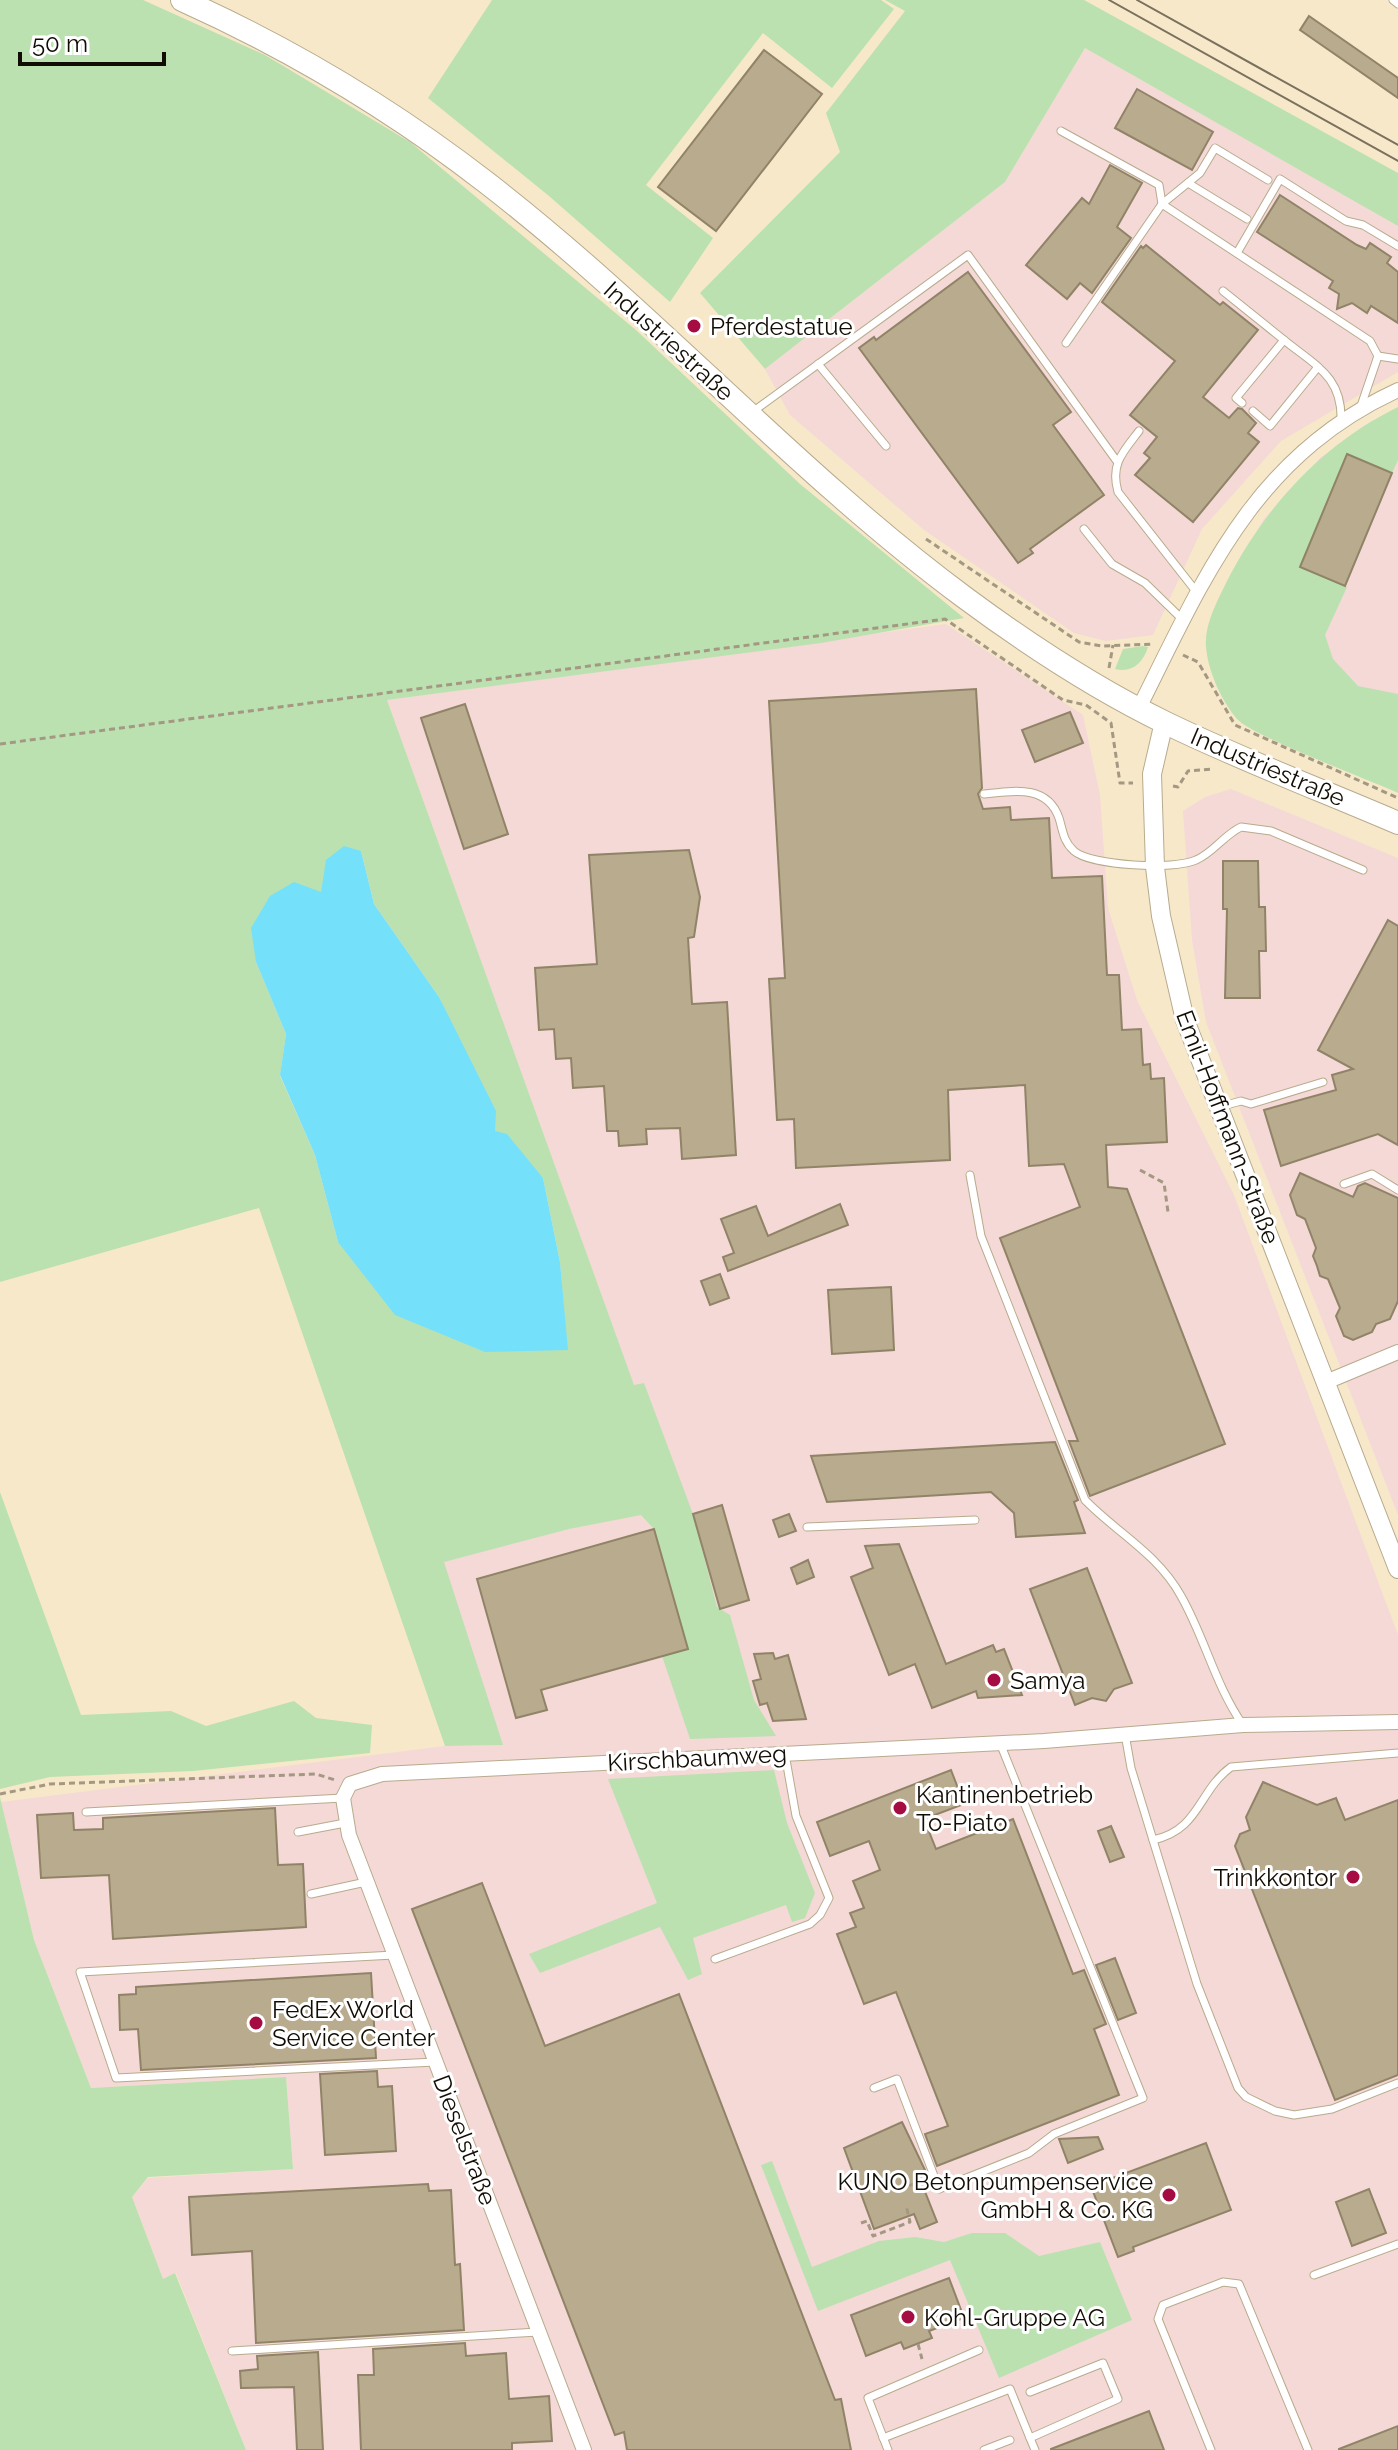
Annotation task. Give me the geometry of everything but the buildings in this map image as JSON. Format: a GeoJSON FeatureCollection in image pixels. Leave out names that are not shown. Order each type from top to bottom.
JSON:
{"type":"FeatureCollection","features":[{"type":"Feature","properties":{"kind":"main road","name":"Industriestraße"},"geometry":{"type":"LineString","coordinates":[[182,0],[349,87],[438,147],[598,276],[820,482],[966,599],[1164,722],[1398,823]]}},
{"type":"Feature","properties":{"kind":"street"},"geometry":{"type":"LineString","coordinates":[[1139,708],[1195,590],[1260,494],[1299,456],[1359,411],[1398,390]]}},
{"type":"Feature","properties":{"kind":"street","name":"Emil-Hoffmann-Straße"},"geometry":{"type":"LineString","coordinates":[[1164,722],[1152,774],[1155,867],[1171,967],[1185,1020],[1398,1569]]}},
{"type":"Feature","properties":{"kind":"street"},"geometry":{"type":"LineString","coordinates":[[1326,1382],[1398,1352]]}},
{"type":"Feature","properties":{"kind":"street","name":"Kirschbaumweg"},"geometry":{"type":"LineString","coordinates":[[350,1784],[382,1774],[1000,1743],[1243,1725],[1398,1722]]}},
{"type":"Feature","properties":{"kind":"street"},"geometry":{"type":"LineString","coordinates":[[343,1798],[350,1784]]}},
{"type":"Feature","properties":{"kind":"street","name":"Dieselstraße"},"geometry":{"type":"LineString","coordinates":[[343,1798],[345,1823],[366,1882],[584,2450]]}},
{"type":"Feature","properties":{"kind":"lane"},"geometry":{"type":"LineString","coordinates":[[1393,0],[1398,4]]}},
{"type":"Feature","properties":{"kind":"lane"},"geometry":{"type":"LineString","coordinates":[[1061,131],[1159,185],[1162,204],[1359,333],[1378,356],[1398,359]]}},
{"type":"Feature","properties":{"kind":"lane"},"geometry":{"type":"LineString","coordinates":[[1066,343],[1162,204],[1200,173],[1215,148],[1268,180]]}},
{"type":"Feature","properties":{"kind":"lane"},"geometry":{"type":"LineString","coordinates":[[1237,253],[1280,179],[1346,221],[1363,225],[1398,246]]}},
{"type":"Feature","properties":{"kind":"lane"},"geometry":{"type":"LineString","coordinates":[[1188,183],[1247,219]]}},
{"type":"Feature","properties":{"kind":"lane"},"geometry":{"type":"LineString","coordinates":[[750,414],[968,255],[1116,460]]}},
{"type":"Feature","properties":{"kind":"lane"},"geometry":{"type":"LineString","coordinates":[[1223,291],[1336,383],[1342,403],[1341,425]]}},
{"type":"Feature","properties":{"kind":"lane"},"geometry":{"type":"LineString","coordinates":[[1242,403],[1236,398],[1284,340]]}},
{"type":"Feature","properties":{"kind":"lane"},"geometry":{"type":"LineString","coordinates":[[1359,411],[1378,356]]}},
{"type":"Feature","properties":{"kind":"lane"},"geometry":{"type":"LineString","coordinates":[[818,364],[886,446]]}},
{"type":"Feature","properties":{"kind":"lane"},"geometry":{"type":"LineString","coordinates":[[1253,411],[1270,426],[1318,367]]}},
{"type":"Feature","properties":{"kind":"lane"},"geometry":{"type":"LineString","coordinates":[[1139,431],[1116,460],[1114,473],[1118,492],[1195,590]]}},
{"type":"Feature","properties":{"kind":"lane"},"geometry":{"type":"LineString","coordinates":[[1084,529],[1112,564],[1145,583],[1181,618]]}},
{"type":"Feature","properties":{"kind":"lane"},"geometry":{"type":"LineString","coordinates":[[984,794],[1026,789],[1042,796],[1058,815],[1063,838],[1076,854],[1155,867],[1196,860],[1241,827],[1271,831],[1363,870]]}},
{"type":"Feature","properties":{"kind":"lane"},"geometry":{"type":"LineString","coordinates":[[1217,1108],[1241,1101],[1251,1104],[1323,1082]]}},
{"type":"Feature","properties":{"kind":"lane"},"geometry":{"type":"LineString","coordinates":[[1344,1184],[1372,1174],[1398,1190]]}},
{"type":"Feature","properties":{"kind":"lane"},"geometry":{"type":"LineString","coordinates":[[970,1175],[981,1236],[1085,1500],[1110,1525],[1147,1551],[1167,1574],[1181,1595],[1223,1694],[1243,1725]]}},
{"type":"Feature","properties":{"kind":"lane"},"geometry":{"type":"LineString","coordinates":[[807,1527],[975,1520]]}},
{"type":"Feature","properties":{"kind":"lane"},"geometry":{"type":"LineString","coordinates":[[1125,1734],[1131,1768],[1197,1984],[1238,2088],[1246,2097],[1275,2111],[1303,2114],[1332,2109],[1398,2083]]}},
{"type":"Feature","properties":{"kind":"lane"},"geometry":{"type":"LineString","coordinates":[[874,2088],[897,2079],[939,2189],[1029,2153],[1054,2134],[1143,2098],[1000,1743]]}},
{"type":"Feature","properties":{"kind":"lane"},"geometry":{"type":"LineString","coordinates":[[1153,1840],[1169,1837],[1186,1825],[1199,1810],[1219,1775],[1231,1767],[1398,1753]]}},
{"type":"Feature","properties":{"kind":"lane"},"geometry":{"type":"LineString","coordinates":[[715,1959],[810,1924],[820,1915],[829,1898],[796,1816],[785,1754]]}},
{"type":"Feature","properties":{"kind":"lane"},"geometry":{"type":"LineString","coordinates":[[86,1812],[343,1798]]}},
{"type":"Feature","properties":{"kind":"lane"},"geometry":{"type":"LineString","coordinates":[[298,1832],[345,1823]]}},
{"type":"Feature","properties":{"kind":"lane"},"geometry":{"type":"LineString","coordinates":[[311,1894],[366,1882]]}},
{"type":"Feature","properties":{"kind":"lane"},"geometry":{"type":"LineString","coordinates":[[394,1955],[80,1972],[116,2078],[435,2062]]}},
{"type":"Feature","properties":{"kind":"lane"},"geometry":{"type":"LineString","coordinates":[[1314,2275],[1398,2244]]}},
{"type":"Feature","properties":{"kind":"lane"},"geometry":{"type":"LineString","coordinates":[[1211,2450],[1158,2319],[1163,2305],[1223,2282],[1239,2284],[1308,2450]]}},
{"type":"Feature","properties":{"kind":"lane"},"geometry":{"type":"LineString","coordinates":[[232,2351],[538,2332]]}},
{"type":"Feature","properties":{"kind":"lane"},"geometry":{"type":"LineString","coordinates":[[888,2450],[868,2398],[979,2350]]}},
{"type":"Feature","properties":{"kind":"lane"},"geometry":{"type":"LineString","coordinates":[[1030,2392],[1103,2363],[1118,2399],[1030,2438]]}},
{"type":"Feature","properties":{"kind":"lane"},"geometry":{"type":"LineString","coordinates":[[883,2438],[1010,2389],[1035,2450]]}},
{"type":"Feature","properties":{"kind":"lane"},"geometry":{"type":"LineString","coordinates":[[984,2450],[1010,2440]]}},
{"type":"Feature","properties":{"kind":"path"},"geometry":{"type":"LineString","coordinates":[[0,744],[172,724],[945,619],[1063,700],[1086,705]]}},
{"type":"Feature","properties":{"kind":"path"},"geometry":{"type":"LineString","coordinates":[[1100,685],[1111,666],[1113,645]]}},
{"type":"Feature","properties":{"kind":"path"},"geometry":{"type":"LineString","coordinates":[[1168,649],[1198,662],[1235,725],[1398,798]]}},
{"type":"Feature","properties":{"kind":"path"},"geometry":{"type":"LineString","coordinates":[[1140,1170],[1164,1183],[1168,1212]]}},
{"type":"Feature","properties":{"kind":"path"},"geometry":{"type":"LineString","coordinates":[[0,1794],[50,1784],[316,1774],[350,1784]]}},
{"type":"Feature","properties":{"kind":"path"},"geometry":{"type":"LineString","coordinates":[[900,2189],[934,2176]]}},
{"type":"Feature","properties":{"kind":"path"},"geometry":{"type":"LineString","coordinates":[[861,2223],[867,2221],[873,2236],[910,2222],[906,2205]]}},
{"type":"Feature","properties":{"kind":"path"},"geometry":{"type":"LineString","coordinates":[[918,2344],[925,2372]]}},
{"type":"Feature","properties":{"kind":"shaded area"},"geometry":{"type":"Polygon","coordinates":[[[1085,48],[1398,226],[1398,372],[1281,441],[1202,529],[1153,635],[1106,641],[1074,633],[924,530],[790,415],[765,369],[1005,182],[1085,48]]]}},
{"type":"Feature","properties":{"kind":"shaded area"},"geometry":{"type":"Polygon","coordinates":[[[1398,407],[1398,783],[1209,662],[1206,647],[1211,618],[1219,597],[1264,519],[1320,458],[1398,407]]]}},
{"type":"Feature","properties":{"kind":"shaded area"},"geometry":{"type":"Polygon","coordinates":[[[946,624],[1083,715],[1100,795],[1108,908],[1137,1000],[1234,1195],[1398,1635],[1398,2450],[246,2450],[176,2273],[163,2279],[132,2197],[148,2178],[293,2169],[286,2077],[91,2088],[34,1940],[1,1802],[445,1746],[502,1745],[413,1468],[634,1386],[387,700],[946,624]]]}},
{"type":"Feature","properties":{"kind":"shaded area"},"geometry":{"type":"Polygon","coordinates":[[[1231,789],[1398,858],[1398,1515],[1206,1022],[1192,940],[1183,811],[1205,797],[1231,789]]]}},
{"type":"Feature","properties":{"kind":"green space"},"geometry":{"type":"Polygon","coordinates":[[[0,0],[143,0],[265,55],[410,142],[636,330],[800,484],[964,618],[821,643],[387,700],[634,1385],[644,1383],[693,1514],[717,1607],[730,1615],[754,1700],[776,1736],[690,1739],[662,1656],[654,1529],[641,1515],[569,1529],[444,1562],[503,1745],[445,1746],[259,1208],[0,1282],[0,0]],[[361,851],[256,962],[286,1034],[280,1076],[315,1155],[338,1242],[567,1350],[560,1262],[543,1178],[495,1131],[439,997],[374,904],[361,851]]]}},
{"type":"Feature","properties":{"kind":"green space"},"geometry":{"type":"Polygon","coordinates":[[[492,0],[881,0],[894,9],[832,88],[763,33],[646,185],[713,238],[670,302],[549,196],[428,98],[492,0]]]}},
{"type":"Feature","properties":{"kind":"green space"},"geometry":{"type":"Polygon","coordinates":[[[885,0],[1084,0],[1398,173],[1398,226],[1085,48],[1005,182],[765,369],[700,293],[840,152],[826,113],[905,11],[885,0]]]}},
{"type":"Feature","properties":{"kind":"green space"},"geometry":{"type":"Polygon","coordinates":[[[1398,407],[1398,460],[1392,473],[1347,455],[1300,567],[1347,587],[1325,635],[1333,659],[1358,686],[1398,694],[1398,793],[1265,736],[1237,719],[1212,675],[1206,639],[1212,614],[1226,583],[1241,555],[1277,504],[1320,459],[1370,422],[1398,407]]]}},
{"type":"Feature","properties":{"kind":"green space"},"geometry":{"type":"Polygon","coordinates":[[[1148,647],[1136,666],[1127,670],[1115,669],[1123,649],[1148,647]]]}},
{"type":"Feature","properties":{"kind":"green space"},"geometry":{"type":"Polygon","coordinates":[[[0,1492],[81,1715],[171,1711],[206,1726],[294,1701],[316,1718],[372,1725],[370,1753],[193,1771],[50,1777],[0,1789],[0,1492]]]}},
{"type":"Feature","properties":{"kind":"green space"},"geometry":{"type":"Polygon","coordinates":[[[774,1770],[787,1823],[815,1893],[805,1918],[792,1922],[786,1905],[693,1938],[702,1974],[688,1980],[660,1927],[540,1973],[529,1954],[657,1903],[608,1779],[774,1770]]]}},
{"type":"Feature","properties":{"kind":"green space"},"geometry":{"type":"Polygon","coordinates":[[[0,1797],[34,1940],[91,2088],[286,2077],[293,2169],[148,2177],[132,2197],[163,2279],[175,2273],[246,2450],[0,2450],[0,1797]]]}},
{"type":"Feature","properties":{"kind":"green space"},"geometry":{"type":"Polygon","coordinates":[[[772,2161],[812,2267],[879,2241],[915,2237],[944,2242],[972,2233],[1005,2233],[1039,2256],[1100,2242],[1132,2320],[999,2378],[950,2260],[818,2311],[761,2165],[772,2161]]]}},
{"type":"Feature","properties":{"kind":"water"},"geometry":{"type":"Polygon","coordinates":[[[344,846],[361,851],[374,904],[439,997],[496,1111],[495,1131],[507,1134],[543,1178],[560,1262],[568,1350],[485,1352],[395,1315],[338,1242],[315,1155],[280,1075],[286,1034],[256,962],[251,928],[270,896],[294,882],[321,892],[326,860],[344,846]]]}},
{"type":"Feature","properties":{"kind":"tram line"},"geometry":{"type":"LineString","coordinates":[[1109,0],[1398,161]]}},
{"type":"Feature","properties":{"kind":"tram line"},"geometry":{"type":"LineString","coordinates":[[1137,0],[1398,145]]}},
{"type":"Feature","properties":{"kind":"place","name":"Pferdestatue"},"geometry":{"type":"Point","coordinates":[694,326]}},
{"type":"Feature","properties":{"kind":"place","name":"Samya"},"geometry":{"type":"Point","coordinates":[994,1680]}},
{"type":"Feature","properties":{"kind":"place","name":"Kantinenbetrieb To-Piato"},"geometry":{"type":"Point","coordinates":[900,1808]}},
{"type":"Feature","properties":{"kind":"place","name":"Trinkkontor"},"geometry":{"type":"Point","coordinates":[1353,1877]}},
{"type":"Feature","properties":{"kind":"place","name":"FedEx World Service Center"},"geometry":{"type":"Point","coordinates":[256,2023]}},
{"type":"Feature","properties":{"kind":"place","name":"KUNO Betonpumpenservice GmbH & Co. KG"},"geometry":{"type":"Point","coordinates":[1169,2195]}},
{"type":"Feature","properties":{"kind":"place","name":"Kohl-Gruppe AG"},"geometry":{"type":"Point","coordinates":[908,2317]}}]}
